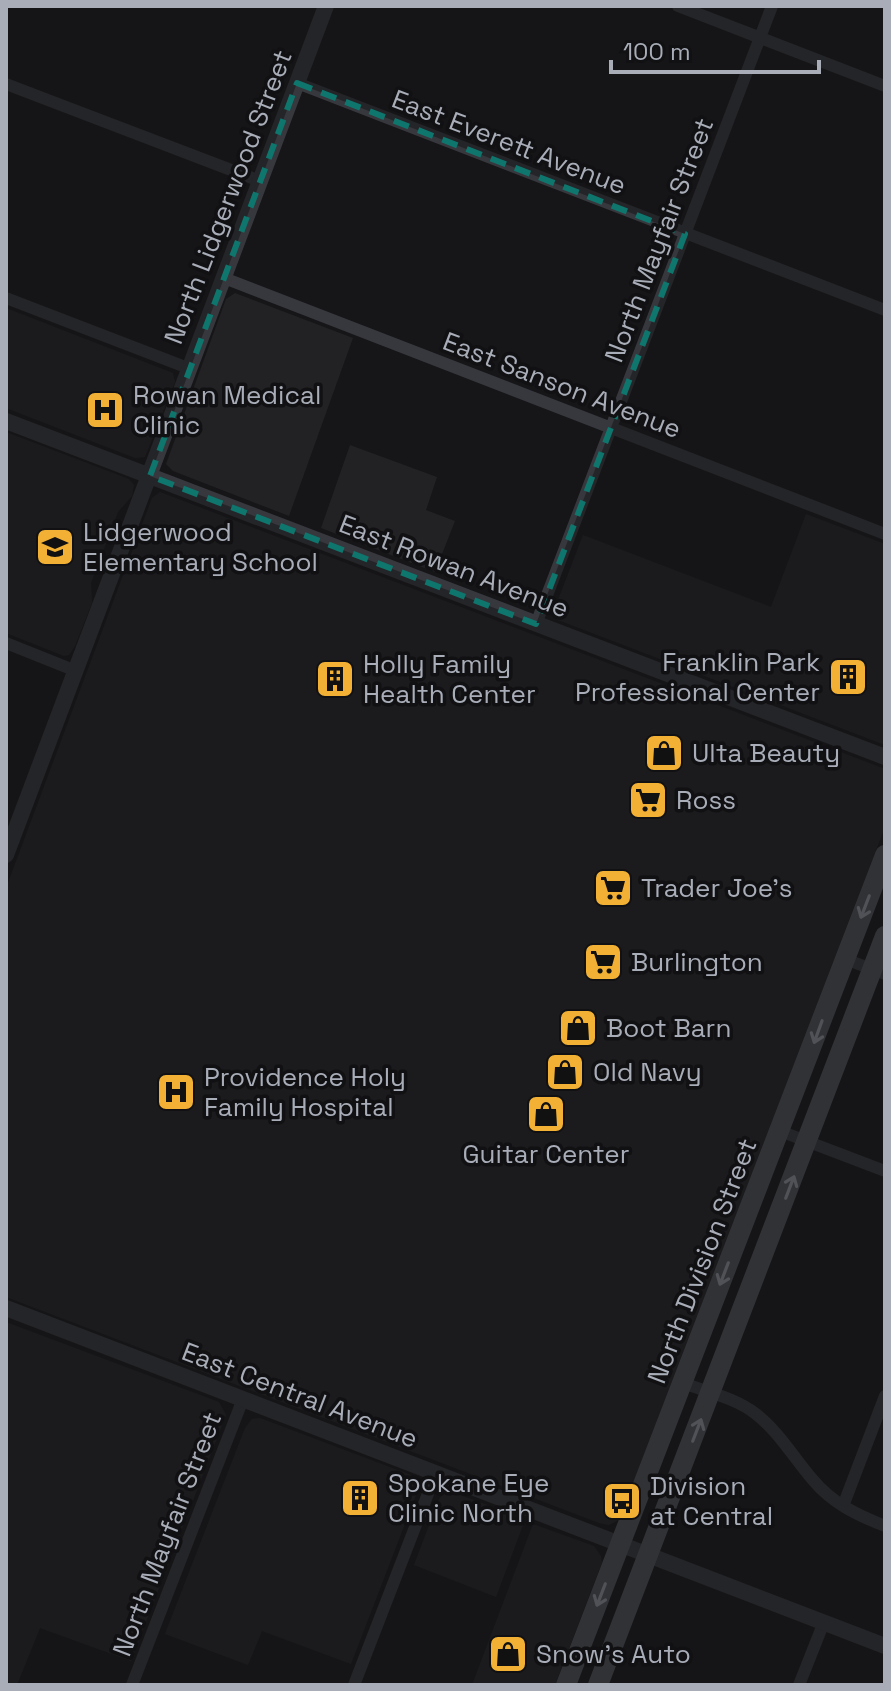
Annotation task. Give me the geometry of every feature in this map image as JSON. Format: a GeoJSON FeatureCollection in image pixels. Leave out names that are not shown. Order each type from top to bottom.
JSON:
{"type":"FeatureCollection","features":[{"type":"Feature","properties":{"kind":"main road","name":"North Division Street"},"geometry":{"type":"LineString","coordinates":[[566,1685],[885,855]]}},
{"type":"Feature","properties":{"kind":"main road"},"geometry":{"type":"LineString","coordinates":[[598,1685],[807,1142],[879,972],[885,936]]}},
{"type":"Feature","properties":{"kind":"street","name":"North Lidgerwood Street"},"geometry":{"type":"LineString","coordinates":[[6,855],[326,6]]}},
{"type":"Feature","properties":{"kind":"street"},"geometry":{"type":"LineString","coordinates":[[678,6],[885,86]]}},
{"type":"Feature","properties":{"kind":"street","name":"North Mayfair Street"},"geometry":{"type":"LineString","coordinates":[[536,624],[772,6]]}},
{"type":"Feature","properties":{"kind":"street","name":"East Everett Avenue"},"geometry":{"type":"LineString","coordinates":[[297,83],[885,310]]}},
{"type":"Feature","properties":{"kind":"street"},"geometry":{"type":"LineString","coordinates":[[6,84],[260,181]]}},
{"type":"Feature","properties":{"kind":"street","name":"East Sanson Avenue"},"geometry":{"type":"LineString","coordinates":[[224,278],[885,534]]}},
{"type":"Feature","properties":{"kind":"street"},"geometry":{"type":"LineString","coordinates":[[6,298],[188,368]]}},
{"type":"Feature","properties":{"kind":"street","name":"East Rowan Avenue"},"geometry":{"type":"LineString","coordinates":[[6,421],[885,757]]}},
{"type":"Feature","properties":{"kind":"street"},"geometry":{"type":"LineString","coordinates":[[6,643],[76,671]]}},
{"type":"Feature","properties":{"kind":"street"},"geometry":{"type":"LineString","coordinates":[[845,959],[879,972]]}},
{"type":"Feature","properties":{"kind":"street"},"geometry":{"type":"LineString","coordinates":[[780,1131],[885,1171]]}},
{"type":"Feature","properties":{"kind":"street","name":"East Central Avenue"},"geometry":{"type":"LineString","coordinates":[[6,1308],[885,1646]]}},
{"type":"Feature","properties":{"kind":"street"},"geometry":{"type":"LineString","coordinates":[[683,1383],[741,1405],[764,1421],[814,1481],[843,1506],[885,1526]]}},
{"type":"Feature","properties":{"kind":"street"},"geometry":{"type":"LineString","coordinates":[[843,1506],[885,1396]]}},
{"type":"Feature","properties":{"kind":"street","name":"North Mayfair Street"},"geometry":{"type":"LineString","coordinates":[[132,1685],[243,1399]]}},
{"type":"Feature","properties":{"kind":"street"},"geometry":{"type":"LineString","coordinates":[[354,1685],[436,1473]]}},
{"type":"Feature","properties":{"kind":"street"},"geometry":{"type":"LineString","coordinates":[[799,1685],[824,1622]]}},
{"type":"Feature","properties":{"kind":"highlighted area"},"geometry":{"type":"Polygon","coordinates":[[[297,83],[685,234],[536,624],[150,476],[297,83]]]}},
{"type":"Feature","properties":{"kind":"shaded area"},"geometry":{"type":"Polygon","coordinates":[[[235,293],[353,338],[289,516],[173,471],[166,464],[226,299],[235,293]]]}},
{"type":"Feature","properties":{"kind":"shaded area"},"geometry":{"type":"Polygon","coordinates":[[[6,308],[173,373],[175,382],[145,457],[135,458],[6,408],[6,308]]]}},
{"type":"Feature","properties":{"kind":"shaded area","name":"Lidgerwood Elementary School"},"geometry":{"type":"Polygon","coordinates":[[[6,432],[129,479],[134,485],[132,496],[118,512],[91,583],[92,603],[69,655],[64,656],[6,633],[6,432]]]}},
{"type":"Feature","properties":{"kind":"shaded area"},"geometry":{"type":"Polygon","coordinates":[[[350,445],[437,477],[426,510],[455,521],[435,572],[321,528],[350,445]]]}},
{"type":"Feature","properties":{"kind":"shaded area"},"geometry":{"type":"Polygon","coordinates":[[[160,492],[885,769],[885,827],[623,1510],[617,1521],[609,1525],[6,1297],[6,888],[152,498],[160,492]]]}},
{"type":"Feature","properties":{"kind":"shaded area"},"geometry":{"type":"Polygon","coordinates":[[[806,514],[885,544],[885,745],[558,620],[553,613],[583,535],[771,607],[806,514]]]}},
{"type":"Feature","properties":{"kind":"shaded area"},"geometry":{"type":"Polygon","coordinates":[[[6,1322],[219,1402],[226,1415],[131,1661],[40,1628],[17,1685],[6,1685],[6,1322]]]}},
{"type":"Feature","properties":{"kind":"shaded area"},"geometry":{"type":"Polygon","coordinates":[[[260,1418],[411,1475],[417,1482],[418,1490],[351,1664],[262,1631],[248,1665],[165,1634],[245,1428],[252,1419],[260,1418]]]}},
{"type":"Feature","properties":{"kind":"shaded area"},"geometry":{"type":"Polygon","coordinates":[[[446,1492],[523,1518],[496,1597],[414,1565],[439,1499],[446,1492]]]}},
{"type":"Feature","properties":{"kind":"shaded area"},"geometry":{"type":"Polygon","coordinates":[[[533,1524],[594,1546],[602,1563],[555,1685],[472,1685],[533,1524]]]}},
{"type":"Feature","properties":{"kind":"place","name":"Rowan Medical Clinic"},"geometry":{"type":"Point","coordinates":[105,410]}},
{"type":"Feature","properties":{"kind":"place","name":"Lidgerwood Elementary School"},"geometry":{"type":"Point","coordinates":[55,547]}},
{"type":"Feature","properties":{"kind":"place","name":"Franklin Park Professional Center"},"geometry":{"type":"Point","coordinates":[848,677]}},
{"type":"Feature","properties":{"kind":"place","name":"Holly Family Health Center"},"geometry":{"type":"Point","coordinates":[335,679]}},
{"type":"Feature","properties":{"kind":"place","name":"Ulta Beauty"},"geometry":{"type":"Point","coordinates":[664,753]}},
{"type":"Feature","properties":{"kind":"place","name":"Ross"},"geometry":{"type":"Point","coordinates":[648,800]}},
{"type":"Feature","properties":{"kind":"place","name":"Trader Joe's"},"geometry":{"type":"Point","coordinates":[613,888]}},
{"type":"Feature","properties":{"kind":"place","name":"Burlington"},"geometry":{"type":"Point","coordinates":[603,962]}},
{"type":"Feature","properties":{"kind":"place","name":"Boot Barn"},"geometry":{"type":"Point","coordinates":[578,1028]}},
{"type":"Feature","properties":{"kind":"place","name":"Old Navy"},"geometry":{"type":"Point","coordinates":[565,1072]}},
{"type":"Feature","properties":{"kind":"place","name":"Providence Holy Family Hospital"},"geometry":{"type":"Point","coordinates":[176,1092]}},
{"type":"Feature","properties":{"kind":"place","name":"Guitar Center"},"geometry":{"type":"Point","coordinates":[546,1114]}},
{"type":"Feature","properties":{"kind":"place","name":"Spokane Eye Clinic North"},"geometry":{"type":"Point","coordinates":[360,1498]}},
{"type":"Feature","properties":{"kind":"place","name":"Division at Central"},"geometry":{"type":"Point","coordinates":[622,1501]}},
{"type":"Feature","properties":{"kind":"place","name":"Snow's Auto"},"geometry":{"type":"Point","coordinates":[508,1654]}}]}
